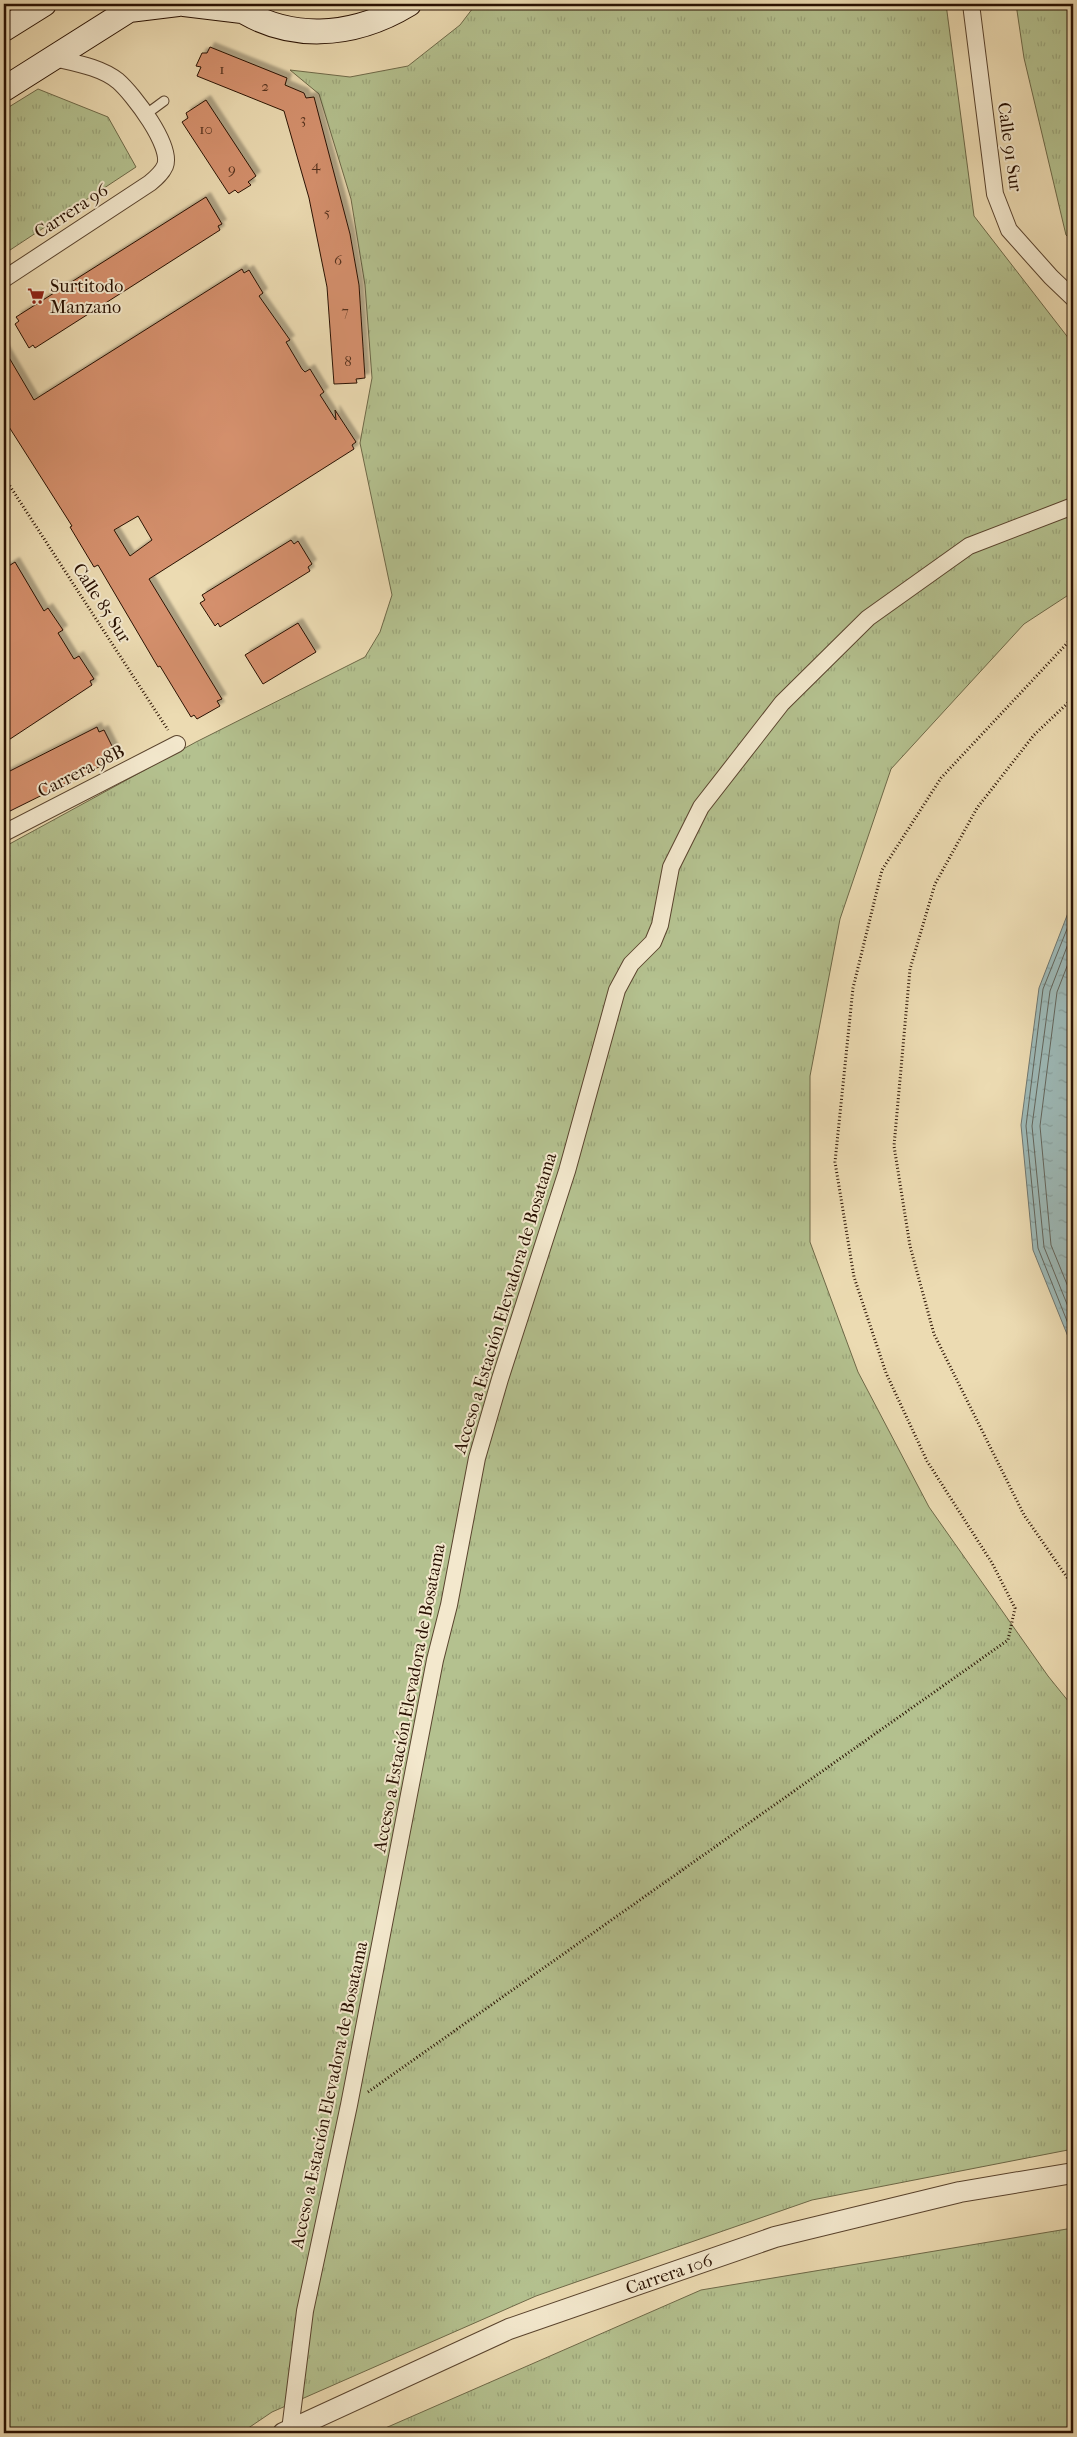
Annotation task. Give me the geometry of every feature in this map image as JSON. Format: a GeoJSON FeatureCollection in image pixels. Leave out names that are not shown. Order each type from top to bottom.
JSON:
{"type":"FeatureCollection","features":[{"type":"Feature","properties":{"kind":"main road"},"geometry":{"type":"LineString","coordinates":[[4,29],[44,4]]}},
{"type":"Feature","properties":{"kind":"main road"},"geometry":{"type":"LineString","coordinates":[[4,89],[129,10],[178,4]]}},
{"type":"Feature","properties":{"kind":"main road"},"geometry":{"type":"LineString","coordinates":[[184,4],[237,8],[278,26],[300,31],[330,32],[360,27],[389,16],[409,4]]}},
{"type":"Feature","properties":{"kind":"street","name":"Calle 91 Sur"},"geometry":{"type":"LineString","coordinates":[[971,4],[995,194],[1009,230],[1050,277],[1073,298]]}},
{"type":"Feature","properties":{"kind":"street"},"geometry":{"type":"LineString","coordinates":[[54,58],[95,69],[118,81],[145,115]]}},
{"type":"Feature","properties":{"kind":"street","name":"Carrera 96"},"geometry":{"type":"LineString","coordinates":[[4,279],[160,175],[166,165],[166,156],[163,146],[145,115]]}},
{"type":"Feature","properties":{"kind":"street","name":"Acceso a Estación Elevadora de Bosatama"},"geometry":{"type":"LineString","coordinates":[[288,2432],[305,2310],[349,2105],[435,1660],[449,1605],[477,1458],[500,1379],[567,1171],[617,990],[631,964],[653,942],[660,925],[671,866],[701,807],[782,703],[868,618],[969,546],[1073,506]]}},
{"type":"Feature","properties":{"kind":"street","name":"Carrera 98B"},"geometry":{"type":"LineString","coordinates":[[4,833],[177,744]]}},
{"type":"Feature","properties":{"kind":"street","name":"Carrera 106"},"geometry":{"type":"LineString","coordinates":[[288,2432],[509,2329],[775,2237],[960,2192],[1073,2173]]}},
{"type":"Feature","properties":{"kind":"lane"},"geometry":{"type":"LineString","coordinates":[[145,115],[164,101]]}},
{"type":"Feature","properties":{"kind":"path","name":"Calle 85 Sur"},"geometry":{"type":"LineString","coordinates":[[4,477],[177,744]]}},
{"type":"Feature","properties":{"kind":"path"},"geometry":{"type":"LineString","coordinates":[[349,2105],[1008,1640],[1016,1608],[992,1563],[928,1461],[886,1373],[854,1277],[836,1162],[853,988],[882,870],[941,778],[1073,637]]}},
{"type":"Feature","properties":{"kind":"path"},"geometry":{"type":"LineString","coordinates":[[1073,698],[1034,735],[977,808],[935,884],[910,969],[894,1146],[910,1246],[934,1334],[1024,1516],[1073,1586]]}},
{"type":"Feature","properties":{"kind":"green space"},"geometry":{"type":"Polygon","coordinates":[[[476,4],[946,4],[974,216],[1073,344],[1073,592],[1024,624],[891,769],[840,919],[810,1076],[810,1242],[858,1372],[929,1507],[1048,1676],[1073,1707],[1073,2149],[812,2200],[536,2296],[272,2412],[241,2433],[4,2433],[4,847],[196,742],[365,657],[380,632],[392,595],[360,443],[372,378],[365,285],[351,199],[319,94],[290,70],[350,77],[408,66],[460,25],[476,4]]]}},
{"type":"Feature","properties":{"kind":"green space"},"geometry":{"type":"Polygon","coordinates":[[[1016,4],[1073,4],[1073,242],[1066,235],[1024,58],[1016,4]]]}},
{"type":"Feature","properties":{"kind":"green space"},"geometry":{"type":"Polygon","coordinates":[[[38,89],[108,117],[136,167],[4,254],[4,110],[38,89]]]}},
{"type":"Feature","properties":{"kind":"green space"},"geometry":{"type":"Polygon","coordinates":[[[1073,2228],[1073,2433],[374,2433],[701,2290],[1073,2228]]]}},
{"type":"Feature","properties":{"kind":"water"},"geometry":{"type":"Polygon","coordinates":[[[1073,900],[1073,1349],[1033,1250],[1021,1125],[1039,988],[1073,900]]]}},
{"type":"Feature","properties":{"kind":"building"},"geometry":{"type":"Polygon","coordinates":[[[210,47],[287,78],[285,85],[304,93],[306,98],[314,97],[350,234],[359,285],[365,378],[356,379],[357,383],[334,384],[327,287],[309,198],[284,111],[197,76],[201,67],[196,66],[202,53],[207,53],[210,47]]]}},
{"type":"Feature","properties":{"kind":"building"},"geometry":{"type":"Polygon","coordinates":[[[206,100],[256,176],[248,182],[251,185],[238,193],[235,190],[229,194],[182,122],[188,118],[186,113],[206,100]]]}},
{"type":"Feature","properties":{"kind":"building"},"geometry":{"type":"Polygon","coordinates":[[[206,197],[222,224],[218,226],[220,230],[35,348],[33,345],[29,348],[15,324],[19,321],[16,317],[206,197]]]}},
{"type":"Feature","properties":{"kind":"building"},"geometry":{"type":"Polygon","coordinates":[[[242,269],[244,273],[249,270],[263,293],[259,296],[290,340],[286,342],[302,369],[305,372],[310,369],[324,392],[320,395],[336,420],[335,410],[356,442],[352,445],[354,449],[149,579],[222,699],[217,701],[220,706],[197,719],[194,715],[191,717],[160,666],[158,667],[98,565],[94,567],[70,527],[72,526],[4,419],[4,349],[34,400],[242,269]],[[138,516],[114,530],[130,556],[152,540],[138,516]]]}},
{"type":"Feature","properties":{"kind":"building"},"geometry":{"type":"Polygon","coordinates":[[[291,540],[294,544],[298,541],[312,564],[308,567],[310,571],[220,627],[218,623],[215,626],[200,603],[205,600],[202,595],[291,540]]]}},
{"type":"Feature","properties":{"kind":"building"},"geometry":{"type":"Polygon","coordinates":[[[15,562],[44,611],[48,608],[63,630],[58,633],[74,659],[79,656],[94,679],[90,681],[92,685],[4,743],[4,569],[15,562]]]}},
{"type":"Feature","properties":{"kind":"building"},"geometry":{"type":"Polygon","coordinates":[[[298,623],[316,652],[263,684],[245,655],[298,623]]]}},
{"type":"Feature","properties":{"kind":"building"},"geometry":{"type":"Polygon","coordinates":[[[97,727],[99,732],[104,730],[116,754],[111,756],[113,760],[4,814],[4,774],[97,727]]]}},
{"type":"Feature","properties":{"kind":"place","name":"Surtitodo Manzano"},"geometry":{"type":"Point","coordinates":[36,296]}}]}
